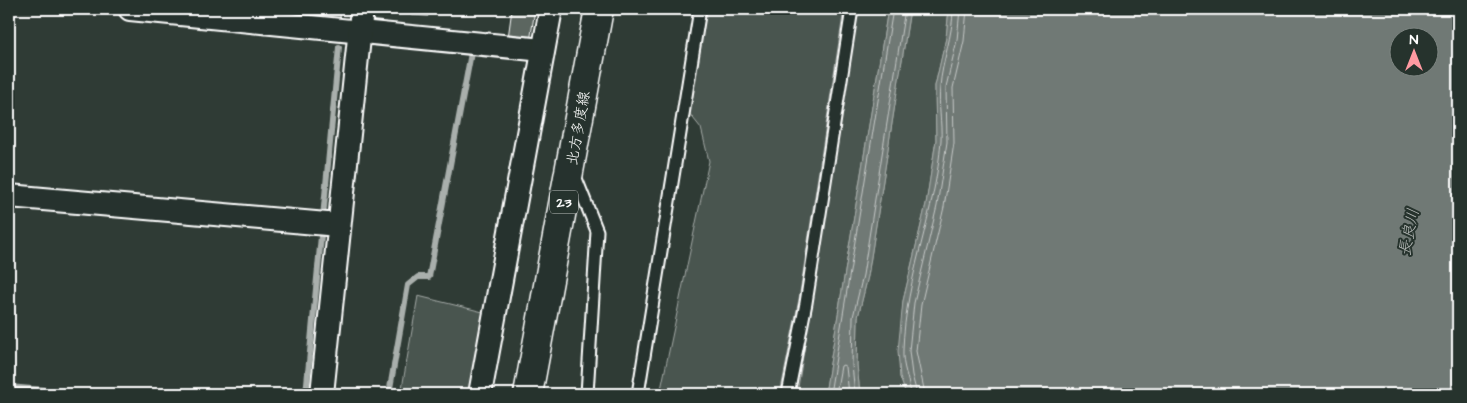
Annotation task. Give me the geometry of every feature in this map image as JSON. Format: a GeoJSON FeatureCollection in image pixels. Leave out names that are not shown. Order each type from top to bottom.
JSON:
{"type":"FeatureCollection","features":[{"type":"Feature","properties":{"kind":"main road","name":"北方多度線"},"geometry":{"type":"LineString","coordinates":[[528,394],[599,9]]}},
{"type":"Feature","properties":{"kind":"street"},"geometry":{"type":"LineString","coordinates":[[130,9],[543,50]]}},
{"type":"Feature","properties":{"kind":"street"},"geometry":{"type":"LineString","coordinates":[[322,394],[362,9]]}},
{"type":"Feature","properties":{"kind":"street"},"geometry":{"type":"LineString","coordinates":[[480,394],[509,226],[551,9]]}},
{"type":"Feature","properties":{"kind":"street"},"geometry":{"type":"LineString","coordinates":[[9,196],[338,226]]}},
{"type":"Feature","properties":{"kind":"lane"},"geometry":{"type":"LineString","coordinates":[[638,394],[700,9]]}},
{"type":"Feature","properties":{"kind":"lane"},"geometry":{"type":"LineString","coordinates":[[788,394],[808,293],[852,9]]}},
{"type":"Feature","properties":{"kind":"lane"},"geometry":{"type":"LineString","coordinates":[[571,166],[597,231],[587,394]]}},
{"type":"Feature","properties":{"kind":"shaded area"},"geometry":{"type":"Polygon","coordinates":[[[706,9],[844,9],[799,299],[780,394],[660,394],[709,161],[701,128],[689,113],[706,9]]]}},
{"type":"Feature","properties":{"kind":"shaded area"},"geometry":{"type":"Polygon","coordinates":[[[858,9],[888,9],[825,394],[797,394],[858,9]]]}},
{"type":"Feature","properties":{"kind":"shaded area"},"geometry":{"type":"Polygon","coordinates":[[[910,9],[949,9],[946,38],[935,86],[936,140],[926,204],[903,301],[900,377],[906,394],[860,394],[857,365],[858,317],[868,276],[910,9]]]}},
{"type":"Feature","properties":{"kind":"shaded area"},"geometry":{"type":"Polygon","coordinates":[[[418,296],[487,313],[472,394],[401,394],[418,296]]]}},
{"type":"Feature","properties":{"kind":"water"},"geometry":{"type":"Polygon","coordinates":[[[888,9],[910,9],[868,276],[858,317],[857,365],[860,394],[825,394],[888,9]]]}},
{"type":"Feature","properties":{"kind":"water","name":"長良川"},"geometry":{"type":"Polygon","coordinates":[[[949,9],[1458,9],[1458,394],[906,394],[900,377],[898,351],[903,301],[926,204],[936,140],[935,86],[946,38],[949,9]]]}},
{"type":"Feature","properties":{"kind":"building"},"geometry":{"type":"Polygon","coordinates":[[[293,9],[341,9],[340,18],[292,14],[293,9]]]}},
{"type":"Feature","properties":{"kind":"building"},"geometry":{"type":"Polygon","coordinates":[[[411,9],[428,9],[428,16],[411,15],[411,9]]]}},
{"type":"Feature","properties":{"kind":"building"},"geometry":{"type":"Polygon","coordinates":[[[512,9],[535,9],[530,42],[508,38],[512,9]]]}},
{"type":"Feature","properties":{"kind":"waterway"},"geometry":{"type":"LineString","coordinates":[[321,217],[323,217],[339,47]]}},
{"type":"Feature","properties":{"kind":"waterway"},"geometry":{"type":"LineString","coordinates":[[389,394],[408,285],[418,277],[429,277],[471,53]]}},
{"type":"Feature","properties":{"kind":"waterway"},"geometry":{"type":"LineString","coordinates":[[306,394],[321,236]]}},
{"type":"Feature","properties":{"kind":"waterway"},"geometry":{"type":"LineString","coordinates":[[9,387],[90,394]]}}]}
